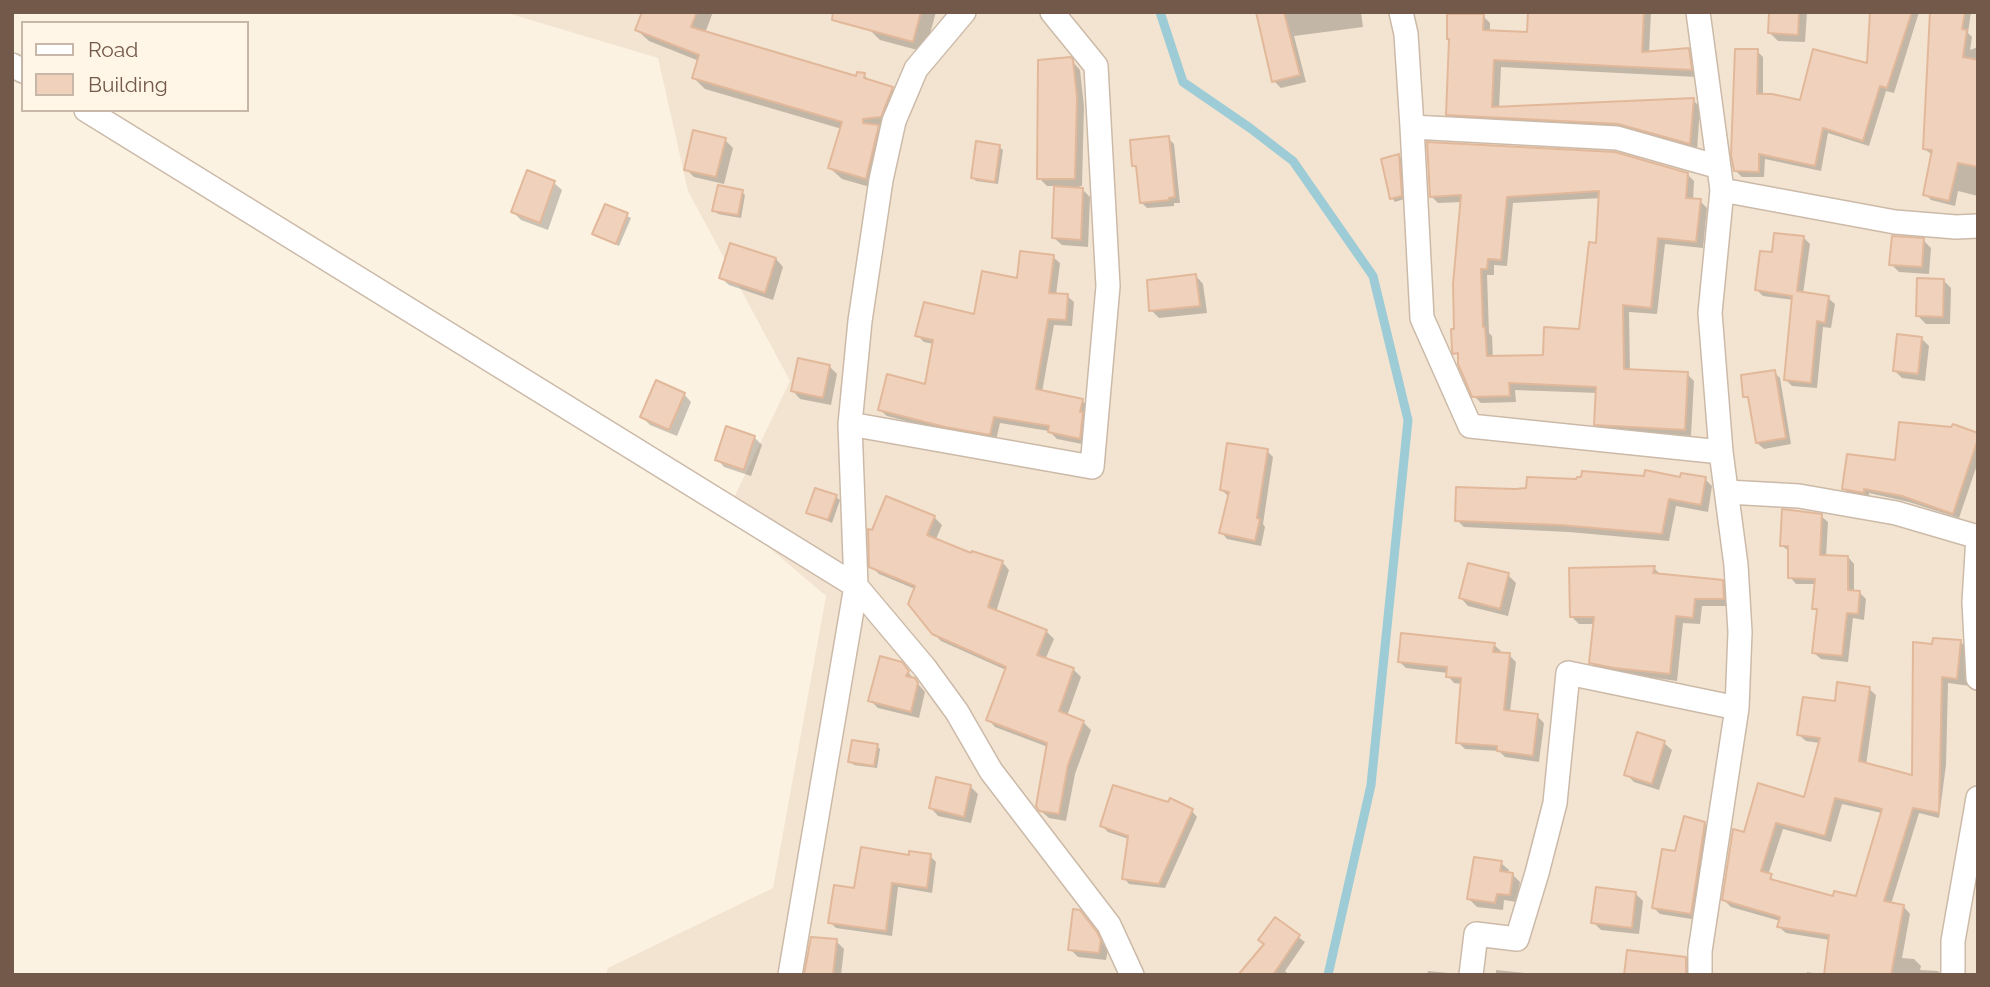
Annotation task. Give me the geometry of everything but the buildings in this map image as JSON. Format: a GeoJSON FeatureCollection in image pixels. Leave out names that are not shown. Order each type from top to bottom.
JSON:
{"type":"FeatureCollection","features":[{"type":"Feature","properties":{"kind":"street"},"geometry":{"type":"LineString","coordinates":[[790,975],[856,586],[850,424],[860,321],[881,180],[894,121],[916,69],[964,12]]}},
{"type":"Feature","properties":{"kind":"street"},"geometry":{"type":"LineString","coordinates":[[850,424],[1092,467],[1108,286],[1096,66],[1052,12]]}},
{"type":"Feature","properties":{"kind":"street"},"geometry":{"type":"LineString","coordinates":[[1401,12],[1406,34],[1422,318],[1470,426],[1721,452]]}},
{"type":"Feature","properties":{"kind":"street"},"geometry":{"type":"LineString","coordinates":[[1698,12],[1722,190],[1710,313],[1721,452],[1736,565],[1740,632],[1737,708],[1703,926],[1700,975]]}},
{"type":"Feature","properties":{"kind":"street"},"geometry":{"type":"LineString","coordinates":[[89,112],[856,586],[925,667],[957,712],[991,772],[1109,925],[1132,975]]}},
{"type":"Feature","properties":{"kind":"street"},"geometry":{"type":"LineString","coordinates":[[1412,127],[1616,138],[1719,167]]}},
{"type":"Feature","properties":{"kind":"street"},"geometry":{"type":"LineString","coordinates":[[1722,190],[1895,222],[1978,226]]}},
{"type":"Feature","properties":{"kind":"street"},"geometry":{"type":"LineString","coordinates":[[1727,492],[1799,496],[1896,513],[1978,537],[1974,602],[1978,678]]}},
{"type":"Feature","properties":{"kind":"street"},"geometry":{"type":"LineString","coordinates":[[1471,975],[1476,934],[1517,939],[1555,803],[1567,673],[1737,708]]}},
{"type":"Feature","properties":{"kind":"street"},"geometry":{"type":"LineString","coordinates":[[1953,975],[1953,941],[1978,798]]}},
{"type":"Feature","properties":{"kind":"shaded area"},"geometry":{"type":"Polygon","coordinates":[[[504,12],[1978,12],[1978,975],[606,975],[608,968],[773,888],[826,596],[727,512],[790,381],[688,191],[658,58],[504,12]]]}},
{"type":"Feature","properties":{"kind":"waterway"},"geometry":{"type":"LineString","coordinates":[[1160,12],[1183,82],[1293,161],[1373,276],[1408,420],[1371,785],[1328,975]]}}]}
